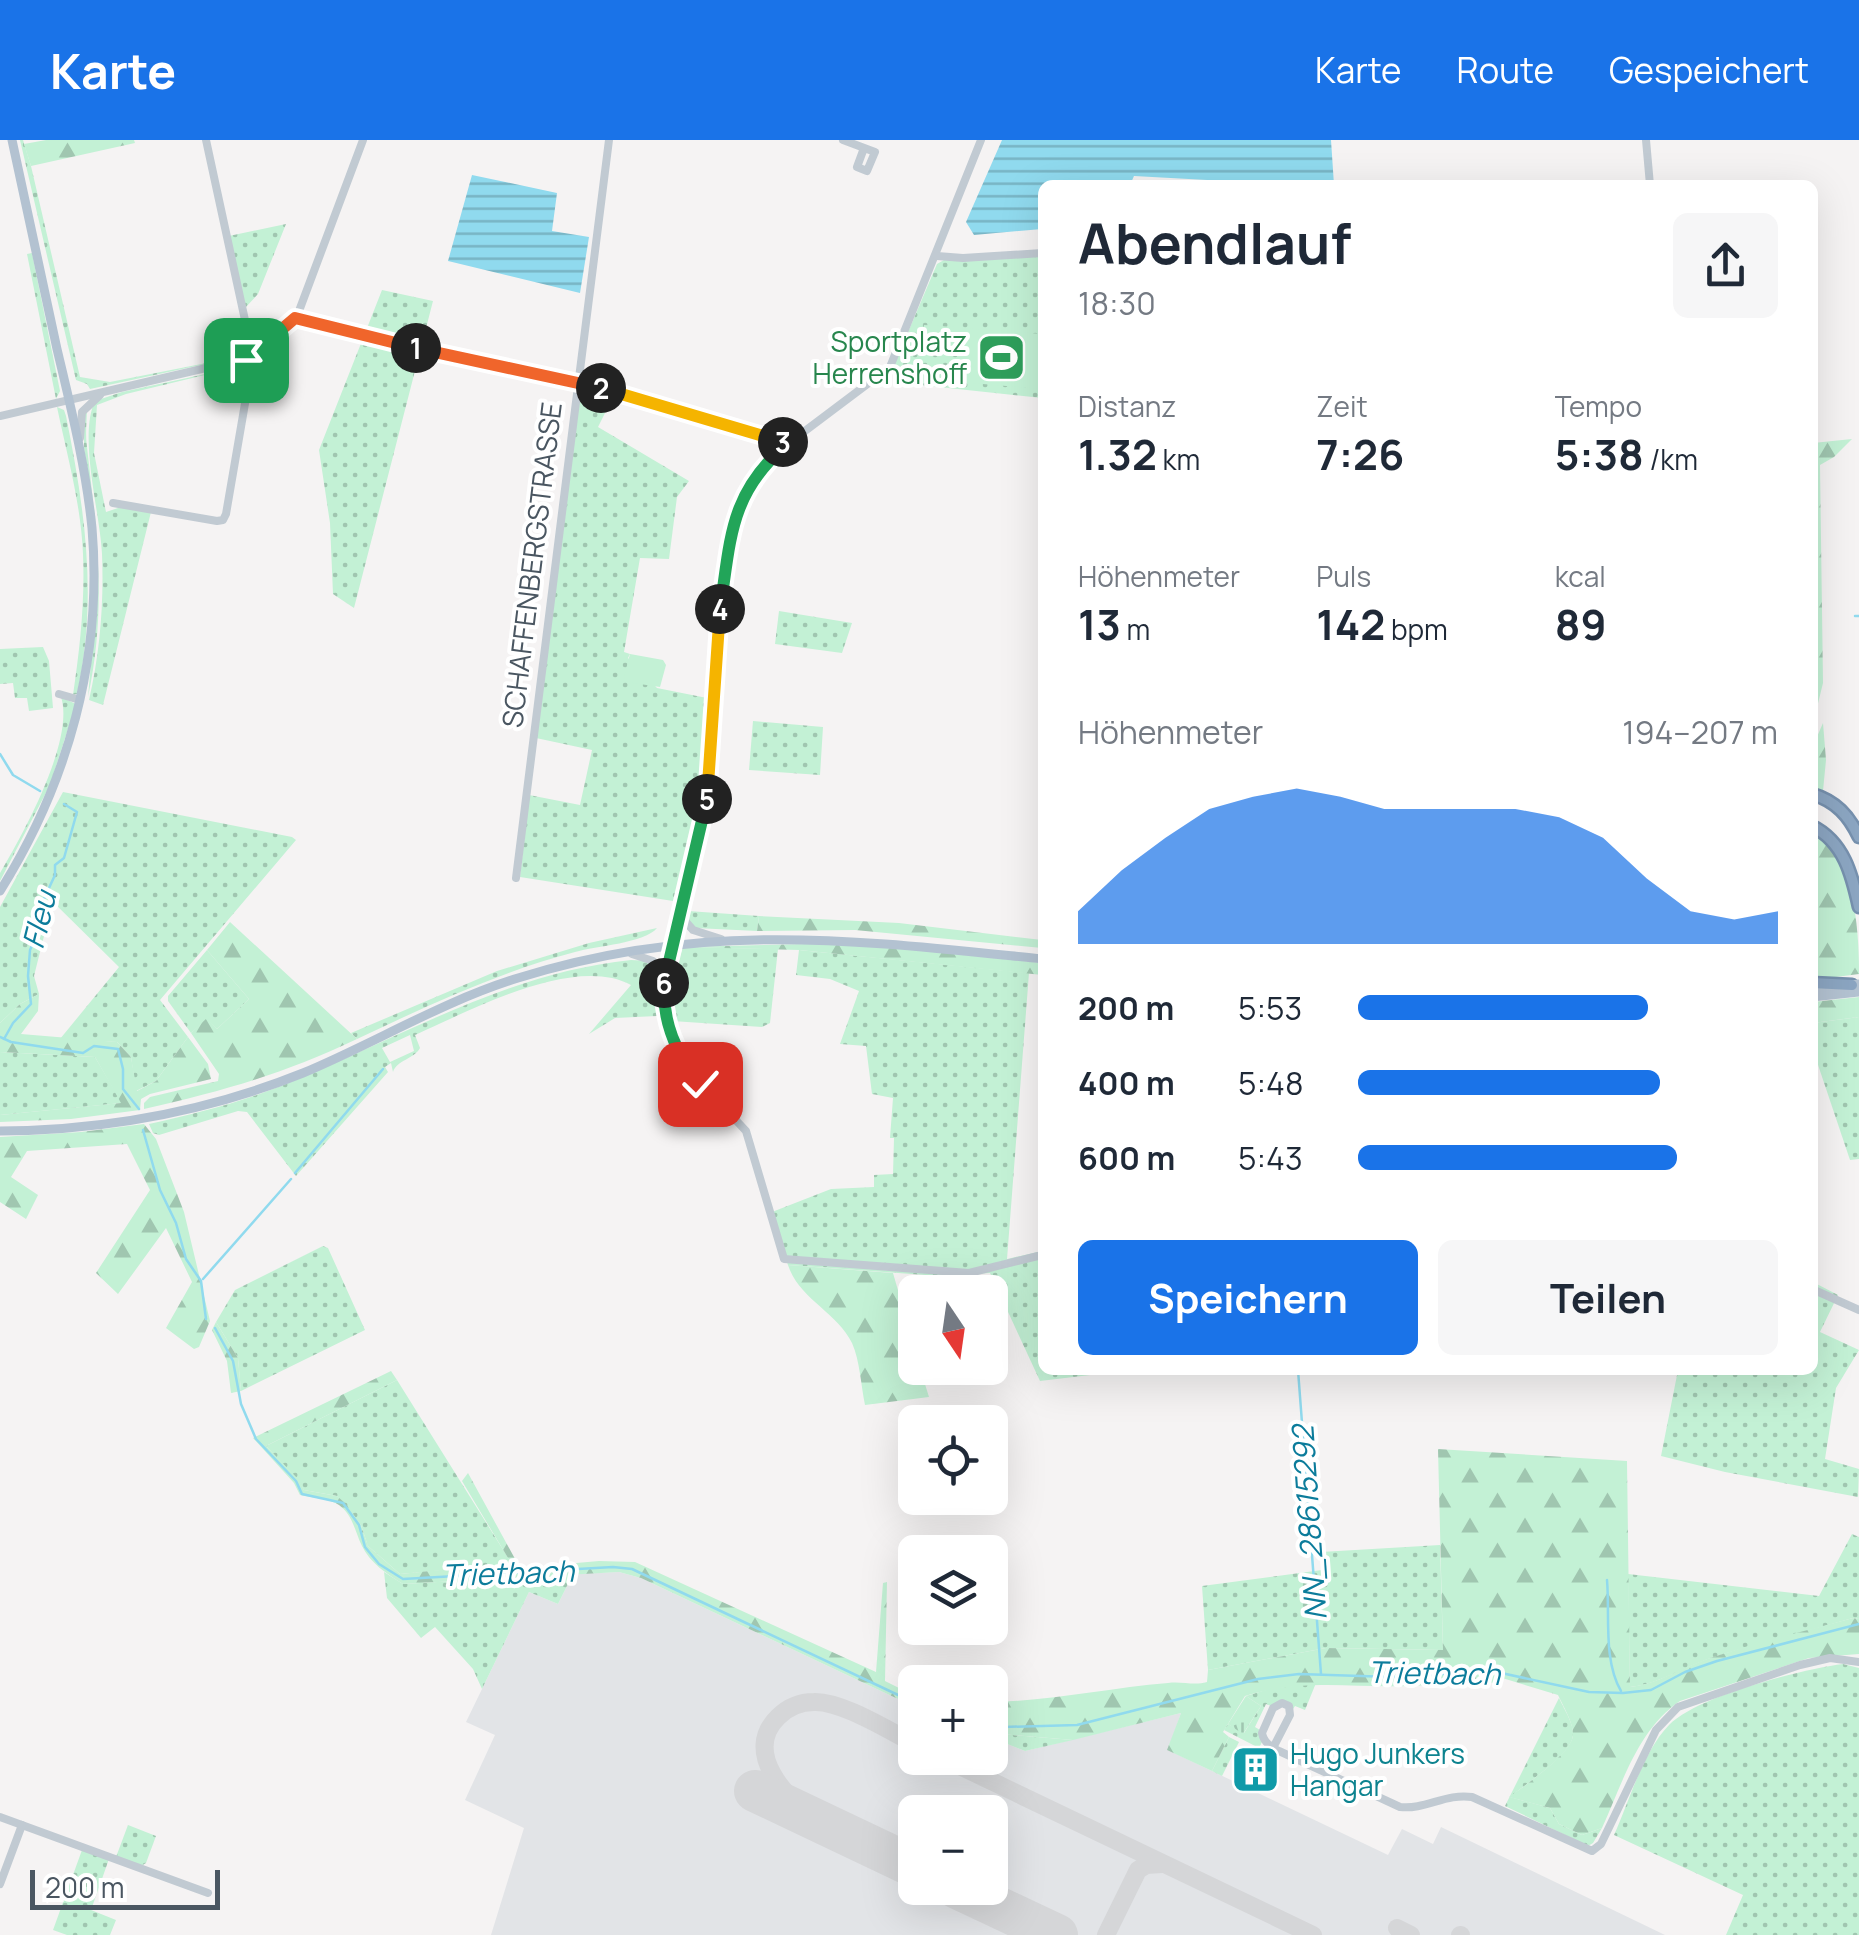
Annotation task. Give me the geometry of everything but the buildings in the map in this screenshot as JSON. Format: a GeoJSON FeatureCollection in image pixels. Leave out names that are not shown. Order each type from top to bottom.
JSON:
{"type":"FeatureCollection","features":[{"type":"Feature","properties":{"kind":"highway"},"geometry":{"type":"LineString","coordinates":[[1818,797],[1838,806],[1859,837]]}},
{"type":"Feature","properties":{"kind":"highway"},"geometry":{"type":"LineString","coordinates":[[1818,830],[1838,847],[1854,882],[1859,907]]}},
{"type":"Feature","properties":{"kind":"highway"},"geometry":{"type":"LineString","coordinates":[[1818,990],[1856,989]]}},
{"type":"Feature","properties":{"kind":"main road"},"geometry":{"type":"LineString","coordinates":[[0,891],[50,798],[80,700],[92,627],[94,570],[92,524],[79,449],[12,140]]}},
{"type":"Feature","properties":{"kind":"main road"},"geometry":{"type":"LineString","coordinates":[[0,1131],[128,1122],[274,1084],[486,990],[603,954],[721,939],[820,938],[1038,959]]}},
{"type":"Feature","properties":{"kind":"street"},"geometry":{"type":"LineString","coordinates":[[113,503],[224,519],[252,357],[206,140]]}},
{"type":"Feature","properties":{"kind":"street"},"geometry":{"type":"LineString","coordinates":[[0,416],[252,357],[295,318],[363,140]]}},
{"type":"Feature","properties":{"kind":"street","name":"SCHAFFENBERGSTRASSE"},"geometry":{"type":"LineString","coordinates":[[516,878],[608,140]]}},
{"type":"Feature","properties":{"kind":"street"},"geometry":{"type":"LineString","coordinates":[[843,140],[864,148]]}},
{"type":"Feature","properties":{"kind":"street"},"geometry":{"type":"LineString","coordinates":[[981,140],[937,256],[886,372],[787,444],[751,482],[737,511],[717,632],[706,805],[664,985],[666,1022],[687,1068],[746,1132],[784,1259],[969,1273],[1038,1256]]}},
{"type":"Feature","properties":{"kind":"street"},"geometry":{"type":"LineString","coordinates":[[1646,140],[1650,180]]}},
{"type":"Feature","properties":{"kind":"street"},"geometry":{"type":"LineString","coordinates":[[937,256],[1038,252]]}},
{"type":"Feature","properties":{"kind":"street"},"geometry":{"type":"LineString","coordinates":[[295,318],[422,350],[578,381],[787,444]]}},
{"type":"Feature","properties":{"kind":"street"},"geometry":{"type":"LineString","coordinates":[[79,449],[82,412],[104,392]]}},
{"type":"Feature","properties":{"kind":"street"},"geometry":{"type":"LineString","coordinates":[[58,694],[80,700]]}},
{"type":"Feature","properties":{"kind":"street"},"geometry":{"type":"LineString","coordinates":[[678,913],[693,930],[721,939]]}},
{"type":"Feature","properties":{"kind":"street"},"geometry":{"type":"LineString","coordinates":[[603,954],[647,957],[658,967],[664,985]]}},
{"type":"Feature","properties":{"kind":"street"},"geometry":{"type":"LineString","coordinates":[[1818,1292],[1859,1310]]}},
{"type":"Feature","properties":{"kind":"street"},"geometry":{"type":"LineString","coordinates":[[1274,1748],[1290,1713],[1289,1706],[1282,1703],[1273,1708],[1262,1734],[1274,1748],[1394,1805],[1410,1808],[1448,1796],[1472,1797],[1592,1852],[1601,1844],[1656,1730],[1678,1707],[1800,1665],[1830,1658],[1859,1662]]}},
{"type":"Feature","properties":{"kind":"street"},"geometry":{"type":"LineString","coordinates":[[0,1817],[208,1893]]}},
{"type":"Feature","properties":{"kind":"street"},"geometry":{"type":"LineString","coordinates":[[0,1884],[22,1825]]}},
{"type":"Feature","properties":{"kind":"shaded area"},"geometry":{"type":"Polygon","coordinates":[[[619,1572],[641,1578],[898,1699],[898,1775],[1008,1775],[1008,1744],[1025,1751],[1181,1713],[1168,1750],[1388,1855],[1402,1829],[1433,1844],[1441,1827],[1665,1935],[491,1935],[524,1828],[465,1800],[495,1735],[466,1722],[529,1592],[558,1604],[573,1574],[619,1572]]]}},
{"type":"Feature","properties":{"kind":"green space"},"geometry":{"type":"Polygon","coordinates":[[[20,140],[31,166],[80,377],[110,382],[247,355],[90,389],[76,380],[20,140]]]}},
{"type":"Feature","properties":{"kind":"green space"},"geometry":{"type":"Polygon","coordinates":[[[46,140],[135,143],[31,166],[24,144],[46,140]]]}},
{"type":"Feature","properties":{"kind":"green space"},"geometry":{"type":"Polygon","coordinates":[[[286,224],[258,294],[245,308],[229,236],[286,224]]]}},
{"type":"Feature","properties":{"kind":"green space"},"geometry":{"type":"Polygon","coordinates":[[[32,253],[60,391],[56,399],[27,254],[32,253]]]}},
{"type":"Feature","properties":{"kind":"green space"},"geometry":{"type":"Polygon","coordinates":[[[1038,255],[1038,398],[911,384],[891,372],[937,264],[944,260],[1038,255]]]}},
{"type":"Feature","properties":{"kind":"green space"},"geometry":{"type":"Polygon","coordinates":[[[382,290],[433,301],[354,608],[333,594],[330,523],[319,450],[382,290]]]}},
{"type":"Feature","properties":{"kind":"green space"},"geometry":{"type":"Polygon","coordinates":[[[924,325],[954,327],[953,344],[923,342],[924,325]]]}},
{"type":"Feature","properties":{"kind":"green space","name":"Sportplatz Herrenshoff"},"geometry":{"type":"Polygon","coordinates":[[[963,328],[1038,334],[1038,389],[959,382],[963,328]]]}},
{"type":"Feature","properties":{"kind":"green space"},"geometry":{"type":"Polygon","coordinates":[[[238,367],[126,394],[97,405],[94,453],[106,512],[121,507],[151,512],[103,705],[89,700],[102,591],[102,554],[89,454],[90,416],[95,401],[238,367]]]}},
{"type":"Feature","properties":{"kind":"green space"},"geometry":{"type":"Polygon","coordinates":[[[582,377],[618,387],[598,427],[689,481],[677,497],[669,559],[640,558],[624,652],[630,654],[628,658],[657,688],[707,698],[703,794],[678,897],[673,901],[520,877],[529,795],[580,805],[592,750],[536,738],[582,377]]]}},
{"type":"Feature","properties":{"kind":"green space"},"geometry":{"type":"Polygon","coordinates":[[[57,407],[66,416],[79,486],[88,589],[83,659],[77,694],[73,695],[83,590],[82,535],[57,407]]]}},
{"type":"Feature","properties":{"kind":"green space"},"geometry":{"type":"Polygon","coordinates":[[[87,409],[86,442],[94,506],[84,448],[87,409]]]}},
{"type":"Feature","properties":{"kind":"green space"},"geometry":{"type":"Polygon","coordinates":[[[1852,439],[1820,465],[1823,683],[1818,704],[1818,442],[1852,439]]]}},
{"type":"Feature","properties":{"kind":"green space"},"geometry":{"type":"Polygon","coordinates":[[[96,529],[99,602],[88,697],[98,582],[96,529]]]}},
{"type":"Feature","properties":{"kind":"green space"},"geometry":{"type":"Polygon","coordinates":[[[779,611],[852,623],[842,653],[775,644],[779,611]]]}},
{"type":"Feature","properties":{"kind":"green space"},"geometry":{"type":"Polygon","coordinates":[[[43,647],[49,661],[53,708],[29,711],[27,698],[15,698],[13,683],[0,684],[0,649],[43,647]]]}},
{"type":"Feature","properties":{"kind":"green space"},"geometry":{"type":"Polygon","coordinates":[[[630,654],[663,660],[666,665],[660,687],[626,682],[630,654]]]}},
{"type":"Feature","properties":{"kind":"green space"},"geometry":{"type":"Polygon","coordinates":[[[61,697],[76,704],[50,785],[0,881],[0,873],[34,811],[54,761],[61,737],[61,697]]]}},
{"type":"Feature","properties":{"kind":"green space"},"geometry":{"type":"Polygon","coordinates":[[[753,721],[823,727],[820,775],[749,770],[753,721]]]}},
{"type":"Feature","properties":{"kind":"green space"},"geometry":{"type":"Polygon","coordinates":[[[1823,723],[1823,791],[1818,790],[1818,734],[1823,723]]]}},
{"type":"Feature","properties":{"kind":"green space"},"geometry":{"type":"Polygon","coordinates":[[[63,792],[296,840],[160,1000],[188,1037],[156,1081],[136,1091],[131,1057],[117,1042],[60,1039],[119,967],[49,898],[40,913],[44,936],[34,976],[39,994],[20,1004],[0,1023],[0,907],[63,792]]]}},
{"type":"Feature","properties":{"kind":"green space"},"geometry":{"type":"Polygon","coordinates":[[[1818,835],[1837,856],[1846,874],[1858,937],[1859,974],[1818,976],[1818,835]]]}},
{"type":"Feature","properties":{"kind":"green space"},"geometry":{"type":"Polygon","coordinates":[[[688,911],[759,916],[757,931],[695,928],[687,920],[688,911]]]}},
{"type":"Feature","properties":{"kind":"green space"},"geometry":{"type":"Polygon","coordinates":[[[759,916],[899,923],[1038,940],[1038,948],[855,930],[757,931],[759,916]]]}},
{"type":"Feature","properties":{"kind":"green space"},"geometry":{"type":"Polygon","coordinates":[[[230,922],[357,1039],[253,1080],[144,1109],[150,1097],[218,1081],[219,1074],[191,1033],[207,1018],[217,1029],[249,999],[207,950],[230,922]]]}},
{"type":"Feature","properties":{"kind":"green space"},"geometry":{"type":"Polygon","coordinates":[[[657,928],[631,941],[575,952],[492,979],[357,1039],[351,1033],[497,971],[589,943],[657,928]]]}},
{"type":"Feature","properties":{"kind":"green space"},"geometry":{"type":"Polygon","coordinates":[[[849,943],[1038,963],[1038,975],[799,950],[683,947],[849,943]]]}},
{"type":"Feature","properties":{"kind":"green space"},"geometry":{"type":"Polygon","coordinates":[[[683,947],[778,949],[770,1023],[762,1027],[672,1021],[670,986],[683,947]]]}},
{"type":"Feature","properties":{"kind":"green space"},"geometry":{"type":"Polygon","coordinates":[[[207,950],[249,999],[217,1029],[207,1019],[191,1033],[168,996],[207,950]]]}},
{"type":"Feature","properties":{"kind":"green space"},"geometry":{"type":"Polygon","coordinates":[[[799,950],[1029,973],[1007,1259],[1038,1252],[1038,1375],[1090,1375],[1040,1381],[1008,1312],[1008,1275],[925,1275],[788,1265],[772,1212],[831,1189],[874,1187],[874,1175],[893,1174],[893,1098],[872,1094],[866,1046],[840,1044],[859,991],[830,979],[796,975],[799,950]]]}},
{"type":"Feature","properties":{"kind":"green space"},"geometry":{"type":"Polygon","coordinates":[[[649,961],[660,988],[657,1016],[615,1018],[589,1034],[631,985],[608,977],[552,981],[492,1000],[415,1035],[420,1048],[417,1052],[393,1072],[391,1063],[385,1067],[388,1072],[296,1176],[247,1112],[238,1111],[159,1135],[153,1133],[149,1124],[265,1092],[495,993],[584,967],[649,961]],[[410,1035],[382,1048],[390,1062],[414,1051],[410,1035]]]}},
{"type":"Feature","properties":{"kind":"green space"},"geometry":{"type":"Polygon","coordinates":[[[39,994],[38,1011],[21,1034],[117,1042],[131,1057],[137,1091],[156,1081],[188,1037],[208,1064],[211,1079],[150,1094],[141,1099],[140,1110],[71,1119],[0,1122],[0,1115],[121,1103],[95,1057],[0,1052],[0,1023],[20,1004],[39,994]]]}},
{"type":"Feature","properties":{"kind":"green space"},"geometry":{"type":"Polygon","coordinates":[[[1859,997],[1859,1017],[1818,1022],[1818,1001],[1859,997]]]}},
{"type":"Feature","properties":{"kind":"green space"},"geometry":{"type":"Polygon","coordinates":[[[1859,1017],[1859,1159],[1850,1160],[1818,1065],[1818,1022],[1859,1017]]]}},
{"type":"Feature","properties":{"kind":"green space"},"geometry":{"type":"Polygon","coordinates":[[[0,1052],[95,1057],[122,1103],[0,1115],[0,1052]]]}},
{"type":"Feature","properties":{"kind":"green space"},"geometry":{"type":"Polygon","coordinates":[[[144,1124],[156,1139],[184,1212],[210,1321],[199,1347],[194,1349],[166,1328],[192,1282],[166,1228],[118,1294],[96,1273],[150,1190],[127,1144],[27,1151],[11,1177],[38,1195],[26,1219],[0,1202],[0,1137],[144,1124]]]}},
{"type":"Feature","properties":{"kind":"green space"},"geometry":{"type":"Polygon","coordinates":[[[323,1246],[328,1248],[365,1330],[241,1391],[238,1358],[216,1322],[235,1290],[323,1246]]]}},
{"type":"Feature","properties":{"kind":"green space"},"geometry":{"type":"Polygon","coordinates":[[[788,1265],[893,1273],[898,1290],[898,1385],[925,1385],[929,1397],[865,1405],[852,1343],[793,1277],[788,1265]]]}},
{"type":"Feature","properties":{"kind":"green space"},"geometry":{"type":"Polygon","coordinates":[[[1818,1285],[1838,1295],[1820,1332],[1859,1350],[1836,1388],[1825,1459],[1859,1469],[1858,1497],[1661,1456],[1677,1375],[1818,1375],[1818,1285]]]}},
{"type":"Feature","properties":{"kind":"green space"},"geometry":{"type":"Polygon","coordinates":[[[216,1322],[238,1358],[241,1391],[231,1393],[227,1361],[212,1330],[216,1322]]]}},
{"type":"Feature","properties":{"kind":"green space"},"geometry":{"type":"Polygon","coordinates":[[[391,1371],[397,1380],[266,1446],[304,1490],[337,1496],[346,1504],[361,1525],[368,1546],[400,1574],[511,1563],[462,1481],[468,1473],[520,1568],[635,1562],[876,1672],[883,1583],[887,1582],[885,1681],[898,1688],[898,1699],[641,1578],[619,1572],[403,1584],[370,1558],[344,1509],[330,1501],[300,1495],[294,1483],[253,1438],[391,1371]]]}},
{"type":"Feature","properties":{"kind":"green space"},"geometry":{"type":"Polygon","coordinates":[[[397,1380],[512,1564],[400,1574],[368,1546],[361,1525],[337,1496],[304,1490],[266,1446],[397,1380]]]}},
{"type":"Feature","properties":{"kind":"green space"},"geometry":{"type":"Polygon","coordinates":[[[1438,1449],[1627,1461],[1630,1687],[1728,1652],[1859,1619],[1859,1654],[1809,1658],[1680,1701],[1642,1742],[1602,1828],[1582,1835],[1559,1824],[1550,1808],[1509,1797],[1557,1759],[1573,1734],[1558,1695],[1499,1677],[1495,1683],[1308,1685],[1245,1696],[1223,1732],[1229,1737],[1212,1771],[1167,1750],[1181,1713],[1073,1740],[1008,1735],[1008,1701],[1168,1683],[1202,1683],[1207,1682],[1208,1670],[1326,1648],[1443,1650],[1438,1449]]]}},
{"type":"Feature","properties":{"kind":"green space"},"geometry":{"type":"Polygon","coordinates":[[[1852,1534],[1859,1537],[1859,1619],[1734,1651],[1630,1687],[1628,1574],[1819,1596],[1852,1534]]]}},
{"type":"Feature","properties":{"kind":"green space"},"geometry":{"type":"Polygon","coordinates":[[[1440,1545],[1443,1650],[1326,1648],[1208,1670],[1202,1586],[1322,1570],[1321,1552],[1440,1545]]]}},
{"type":"Feature","properties":{"kind":"green space"},"geometry":{"type":"Polygon","coordinates":[[[384,1572],[403,1584],[573,1574],[558,1604],[529,1592],[482,1689],[473,1669],[435,1627],[421,1638],[387,1598],[384,1572]]]}},
{"type":"Feature","properties":{"kind":"green space"},"geometry":{"type":"Polygon","coordinates":[[[1843,1664],[1859,1668],[1859,1935],[1726,1935],[1743,1895],[1614,1835],[1637,1777],[1660,1736],[1683,1714],[1726,1694],[1843,1664]]]}},
{"type":"Feature","properties":{"kind":"green space"},"geometry":{"type":"Polygon","coordinates":[[[1316,1683],[1305,1710],[1295,1706],[1293,1709],[1284,1700],[1271,1706],[1266,1704],[1255,1727],[1260,1730],[1259,1748],[1224,1730],[1228,1724],[1244,1733],[1261,1706],[1246,1696],[1316,1683]]]}},
{"type":"Feature","properties":{"kind":"green space"},"geometry":{"type":"Polygon","coordinates":[[[1246,1696],[1261,1706],[1243,1734],[1228,1724],[1246,1696]]]}},
{"type":"Feature","properties":{"kind":"green space"},"geometry":{"type":"Polygon","coordinates":[[[1559,1698],[1572,1726],[1571,1743],[1557,1760],[1510,1797],[1550,1808],[1559,1824],[1582,1835],[1602,1828],[1588,1846],[1505,1806],[1559,1698]]]}},
{"type":"Feature","properties":{"kind":"green space"},"geometry":{"type":"Polygon","coordinates":[[[1008,1735],[1073,1740],[1025,1751],[1008,1744],[1008,1735]]]}},
{"type":"Feature","properties":{"kind":"green space"},"geometry":{"type":"Polygon","coordinates":[[[1229,1737],[1239,1742],[1222,1776],[1212,1771],[1229,1737]]]}},
{"type":"Feature","properties":{"kind":"green space"},"geometry":{"type":"Polygon","coordinates":[[[128,1825],[156,1836],[146,1863],[141,1866],[116,1857],[128,1825]]]}},
{"type":"Feature","properties":{"kind":"green space"},"geometry":{"type":"Polygon","coordinates":[[[82,1850],[109,1859],[91,1910],[116,1920],[110,1935],[67,1935],[53,1930],[82,1850]]]}},
{"type":"Feature","properties":{"kind":"water"},"geometry":{"type":"Polygon","coordinates":[[[1002,140],[1331,140],[1334,180],[1134,176],[1132,180],[1038,180],[1038,229],[974,235],[966,222],[1002,140]]]}},
{"type":"Feature","properties":{"kind":"water"},"geometry":{"type":"Polygon","coordinates":[[[472,175],[557,193],[552,231],[589,237],[580,293],[448,261],[472,175]]]}},
{"type":"Feature","properties":{"kind":"waterway","name":"Fleu"},"geometry":{"type":"LineString","coordinates":[[0,754],[13,775],[40,791]]}},
{"type":"Feature","properties":{"kind":"waterway","name":"Fleu"},"geometry":{"type":"LineString","coordinates":[[4,1039],[31,1004],[28,976],[30,950],[38,932],[37,914],[55,875],[55,865],[64,858],[77,812],[64,804]]}},
{"type":"Feature","properties":{"kind":"waterway","name":"Trietbach"},"geometry":{"type":"LineString","coordinates":[[0,1037],[83,1053],[94,1046],[118,1049],[123,1089],[139,1109]]}},
{"type":"Feature","properties":{"kind":"waterway"},"geometry":{"type":"LineString","coordinates":[[295,1173],[383,1069]]}},
{"type":"Feature","properties":{"kind":"waterway","name":"Trietbach"},"geometry":{"type":"LineString","coordinates":[[143,1130],[186,1259],[201,1281],[206,1319]]}},
{"type":"Feature","properties":{"kind":"waterway"},"geometry":{"type":"LineString","coordinates":[[203,1279],[291,1179]]}},
{"type":"Feature","properties":{"kind":"waterway","name":"Trietbach"},"geometry":{"type":"LineString","coordinates":[[215,1328],[233,1361],[241,1404],[256,1439],[296,1481],[302,1494],[343,1503],[359,1525],[365,1547],[379,1564],[403,1579],[632,1569],[898,1695]]}},
{"type":"Feature","properties":{"kind":"waterway","name":"NN_28615292"},"geometry":{"type":"LineString","coordinates":[[1298,1375],[1321,1674]]}},
{"type":"Feature","properties":{"kind":"waterway"},"geometry":{"type":"LineString","coordinates":[[1607,1580],[1609,1651],[1621,1691]]}},
{"type":"Feature","properties":{"kind":"waterway","name":"Trietbach"},"geometry":{"type":"LineString","coordinates":[[1008,1727],[1077,1725],[1258,1679],[1299,1674],[1392,1677],[1492,1671],[1589,1692],[1651,1690],[1717,1661],[1859,1624]]}},
{"type":"Feature","properties":{"kind":"taxiway"},"geometry":{"type":"LineString","coordinates":[[816,1820],[781,1787],[766,1759],[768,1731],[778,1717],[804,1703],[825,1703],[898,1735]]}},
{"type":"Feature","properties":{"kind":"taxiway"},"geometry":{"type":"LineString","coordinates":[[979,1775],[1313,1935]]}},
{"type":"Feature","properties":{"kind":"taxiway"},"geometry":{"type":"LineString","coordinates":[[1106,1935],[1138,1870],[1162,1864]]}},
{"type":"Feature","properties":{"kind":"taxiway"},"geometry":{"type":"LineString","coordinates":[[1397,1928],[1411,1935]]}},
{"type":"Feature","properties":{"kind":"runway"},"geometry":{"type":"LineString","coordinates":[[755,1791],[898,1859]]}},
{"type":"Feature","properties":{"kind":"runway"},"geometry":{"type":"LineString","coordinates":[[993,1905],[1057,1935]]}},
{"type":"Feature","properties":{"kind":"place","name":"Sportplatz Herrenshoff"},"geometry":{"type":"Point","coordinates":[1002,358]}},
{"type":"Feature","properties":{"kind":"place","name":"Hugo Junkers Hangar"},"geometry":{"type":"Point","coordinates":[1255,1770]}},
{"type":"Feature","properties":{"kind":"route"},"geometry":{"type":"LineString","coordinates":[[246,360],[295,318],[422,350],[578,381],[787,444],[751,482],[737,511],[717,632],[706,805],[665,968],[666,1022],[687,1068],[700,1084]]}}]}
